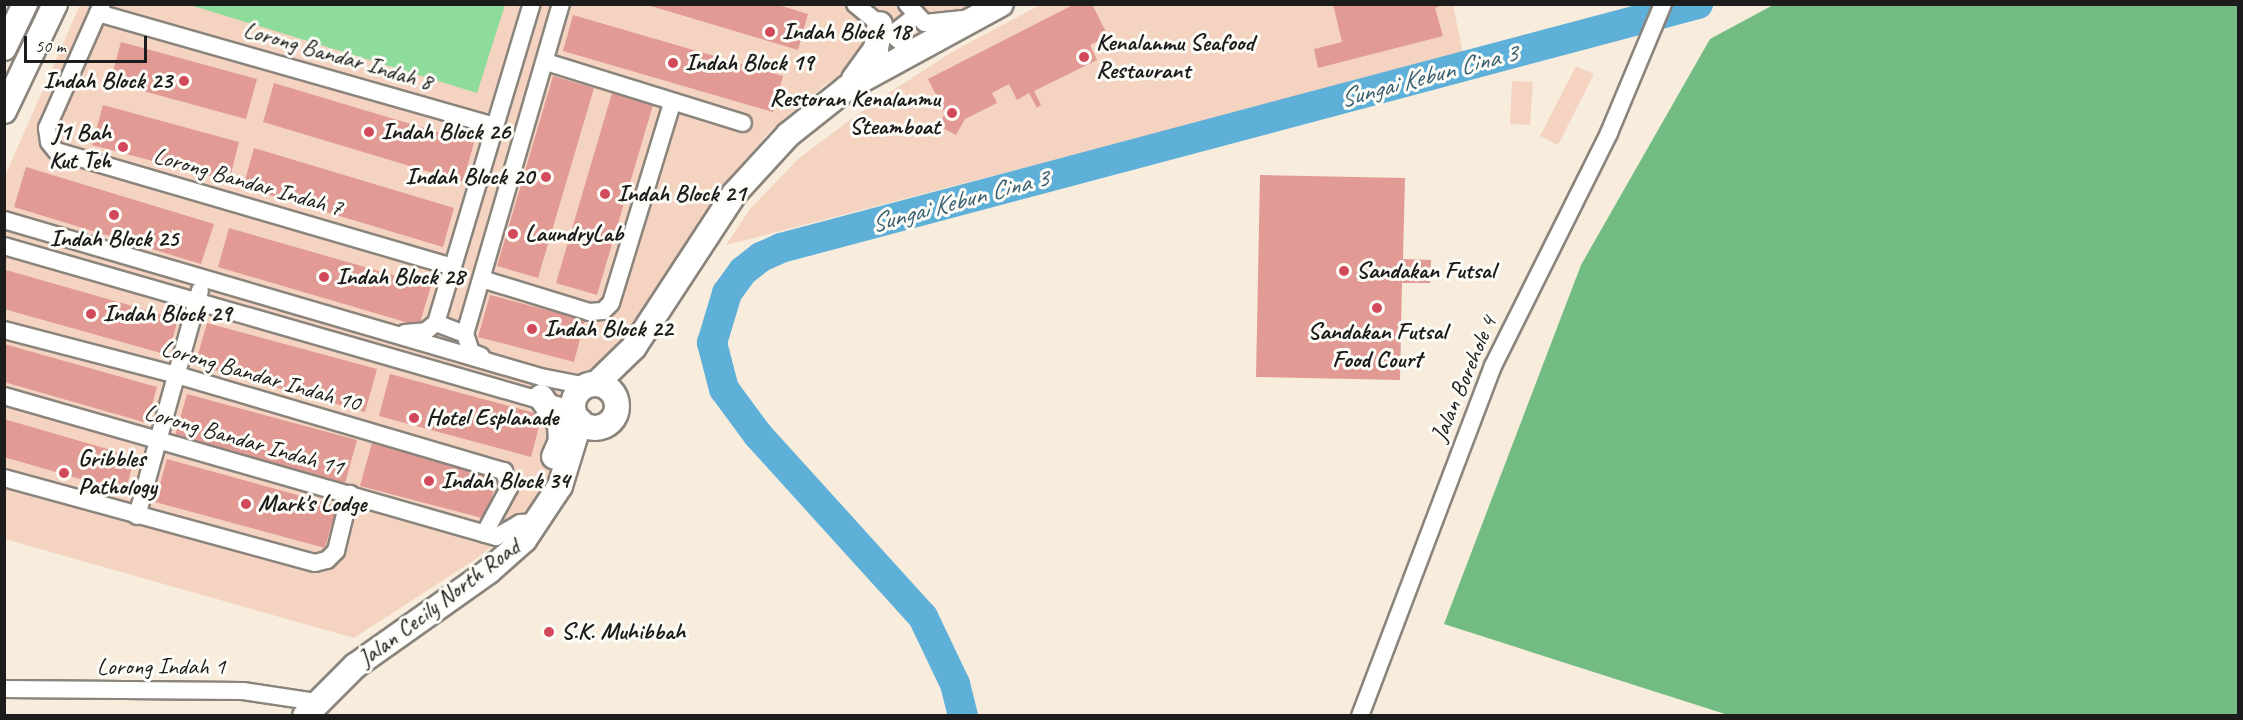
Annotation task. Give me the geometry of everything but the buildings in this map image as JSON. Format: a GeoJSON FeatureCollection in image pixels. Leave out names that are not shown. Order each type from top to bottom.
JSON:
{"type":"FeatureCollection","features":[{"type":"Feature","properties":{"kind":"main road"},"geometry":{"type":"LineString","coordinates":[[4,48],[25,4]]}},
{"type":"Feature","properties":{"kind":"main road"},"geometry":{"type":"LineString","coordinates":[[4,111],[55,4]]}},
{"type":"Feature","properties":{"kind":"main road"},"geometry":{"type":"LineString","coordinates":[[599,388],[615,415],[584,419],[576,395],[599,388],[633,358],[634,347],[754,170],[794,130],[847,88],[1001,4]]}},
{"type":"Feature","properties":{"kind":"main road"},"geometry":{"type":"LineString","coordinates":[[847,88],[872,57],[885,29]]}},
{"type":"Feature","properties":{"kind":"main road"},"geometry":{"type":"LineString","coordinates":[[541,397],[556,417],[561,434],[549,471],[541,518]]}},
{"type":"Feature","properties":{"kind":"main road","name":"Jalan Cecily North Road"},"geometry":{"type":"LineString","coordinates":[[311,709],[382,644],[509,555],[541,518],[562,481],[584,419]]}},
{"type":"Feature","properties":{"kind":"street"},"geometry":{"type":"LineString","coordinates":[[436,323],[532,4]]}},
{"type":"Feature","properties":{"kind":"street"},"geometry":{"type":"LineString","coordinates":[[500,365],[471,352],[465,334],[561,4]]}},
{"type":"Feature","properties":{"kind":"street"},"geometry":{"type":"LineString","coordinates":[[855,4],[913,52]]}},
{"type":"Feature","properties":{"kind":"street","name":"Jalan Borehole 4"},"geometry":{"type":"LineString","coordinates":[[1360,716],[1493,366],[1642,61],[1663,4]]}},
{"type":"Feature","properties":{"kind":"street","name":"Lorong Bandar Indah 8"},"geometry":{"type":"LineString","coordinates":[[100,9],[495,126]]}},
{"type":"Feature","properties":{"kind":"street","name":"Lorong Bandar Indah 7"},"geometry":{"type":"LineString","coordinates":[[100,9],[47,128],[49,142],[56,151],[452,267]]}},
{"type":"Feature","properties":{"kind":"street"},"geometry":{"type":"LineString","coordinates":[[885,29],[911,10],[930,24],[978,17]]}},
{"type":"Feature","properties":{"kind":"street"},"geometry":{"type":"LineString","coordinates":[[546,62],[672,103],[743,123]]}},
{"type":"Feature","properties":{"kind":"street"},"geometry":{"type":"LineString","coordinates":[[482,279],[589,312],[603,311],[611,303],[672,103]]}},
{"type":"Feature","properties":{"kind":"street"},"geometry":{"type":"LineString","coordinates":[[4,220],[500,365],[599,388]]}},
{"type":"Feature","properties":{"kind":"street"},"geometry":{"type":"LineString","coordinates":[[65,238],[99,257],[192,284],[200,293],[137,516]]}},
{"type":"Feature","properties":{"kind":"street"},"geometry":{"type":"LineString","coordinates":[[4,246],[541,397],[584,419]]}},
{"type":"Feature","properties":{"kind":"street"},"geometry":{"type":"LineString","coordinates":[[383,331],[414,334],[436,323],[465,334]]}},
{"type":"Feature","properties":{"kind":"street","name":"Lorong Bandar Indah 10"},"geometry":{"type":"LineString","coordinates":[[4,330],[177,375],[504,471],[509,488],[484,534]]}},
{"type":"Feature","properties":{"kind":"street","name":"Lorong Bandar Indah 11"},"geometry":{"type":"LineString","coordinates":[[4,396],[484,534],[503,536],[520,523],[541,518]]}},
{"type":"Feature","properties":{"kind":"street"},"geometry":{"type":"LineString","coordinates":[[4,478],[315,563],[336,551],[350,494]]}},
{"type":"Feature","properties":{"kind":"street","name":"Lorong Indah 1"},"geometry":{"type":"LineString","coordinates":[[4,689],[243,691],[311,709]]}},
{"type":"Feature","properties":{"kind":"shaded area"},"geometry":{"type":"Polygon","coordinates":[[[80,5],[984,5],[826,84],[770,131],[738,169],[569,426],[550,477],[514,529],[476,559],[354,638],[5,539],[5,176],[80,5]]]}},
{"type":"Feature","properties":{"kind":"shaded area"},"geometry":{"type":"Polygon","coordinates":[[[1040,5],[1453,5],[1463,54],[726,245],[750,209],[798,159],[873,103],[952,52],[1040,5]]]}},
{"type":"Feature","properties":{"kind":"shaded area"},"geometry":{"type":"Polygon","coordinates":[[[1576,66],[1594,74],[1558,145],[1540,136],[1576,66]]]}},
{"type":"Feature","properties":{"kind":"shaded area"},"geometry":{"type":"Polygon","coordinates":[[[1512,81],[1533,82],[1530,125],[1510,124],[1512,81]]]}},
{"type":"Feature","properties":{"kind":"green space"},"geometry":{"type":"Polygon","coordinates":[[[1775,4],[2238,5],[2238,715],[1728,715],[1444,624],[1581,265],[1710,39],[1775,4]]]}},
{"type":"Feature","properties":{"kind":"green space"},"geometry":{"type":"Polygon","coordinates":[[[190,5],[505,5],[477,93],[190,5]]]}},
{"type":"Feature","properties":{"kind":"waterway","name":"Sungai Kebun Cina 3"},"geometry":{"type":"LineString","coordinates":[[963,716],[955,684],[923,617],[758,435],[724,389],[712,343],[727,293],[743,271],[761,257],[781,248],[1698,4]]}},
{"type":"Feature","properties":{"kind":"place","name":"Indah Block 18"},"geometry":{"type":"Point","coordinates":[770,32]}},
{"type":"Feature","properties":{"kind":"place","name":"Kenalanmu Seafood Restaurant"},"geometry":{"type":"Point","coordinates":[1084,57]}},
{"type":"Feature","properties":{"kind":"place","name":"Indah Block 19"},"geometry":{"type":"Point","coordinates":[673,63]}},
{"type":"Feature","properties":{"kind":"place","name":"Indah Block 23"},"geometry":{"type":"Point","coordinates":[184,81]}},
{"type":"Feature","properties":{"kind":"place","name":"Restoran Kenalanmu Steamboat"},"geometry":{"type":"Point","coordinates":[952,113]}},
{"type":"Feature","properties":{"kind":"place","name":"Indah Block 26"},"geometry":{"type":"Point","coordinates":[369,132]}},
{"type":"Feature","properties":{"kind":"place","name":"J1 Bah Kut Teh"},"geometry":{"type":"Point","coordinates":[123,147]}},
{"type":"Feature","properties":{"kind":"place","name":"Indah Block 20"},"geometry":{"type":"Point","coordinates":[546,177]}},
{"type":"Feature","properties":{"kind":"place","name":"Indah Block 21"},"geometry":{"type":"Point","coordinates":[605,194]}},
{"type":"Feature","properties":{"kind":"place","name":"Indah Block 25"},"geometry":{"type":"Point","coordinates":[114,215]}},
{"type":"Feature","properties":{"kind":"place","name":"LaundryLab"},"geometry":{"type":"Point","coordinates":[513,234]}},
{"type":"Feature","properties":{"kind":"place","name":"Sandakan Futsal"},"geometry":{"type":"Point","coordinates":[1344,271]}},
{"type":"Feature","properties":{"kind":"place","name":"Indah Block 28"},"geometry":{"type":"Point","coordinates":[324,277]}},
{"type":"Feature","properties":{"kind":"place","name":"Sandakan Futsal Food Court"},"geometry":{"type":"Point","coordinates":[1377,308]}},
{"type":"Feature","properties":{"kind":"place","name":"Indah Block 29"},"geometry":{"type":"Point","coordinates":[91,314]}},
{"type":"Feature","properties":{"kind":"place","name":"Indah Block 22"},"geometry":{"type":"Point","coordinates":[532,329]}},
{"type":"Feature","properties":{"kind":"place","name":"Hotel Esplanade"},"geometry":{"type":"Point","coordinates":[414,418]}},
{"type":"Feature","properties":{"kind":"place","name":"Gribbles Pathology"},"geometry":{"type":"Point","coordinates":[64,473]}},
{"type":"Feature","properties":{"kind":"place","name":"Indah Block 34"},"geometry":{"type":"Point","coordinates":[429,481]}},
{"type":"Feature","properties":{"kind":"place","name":"Mark's Lodge"},"geometry":{"type":"Point","coordinates":[246,504]}},
{"type":"Feature","properties":{"kind":"place","name":"S.K. Muhibbah"},"geometry":{"type":"Point","coordinates":[549,632]}}]}
